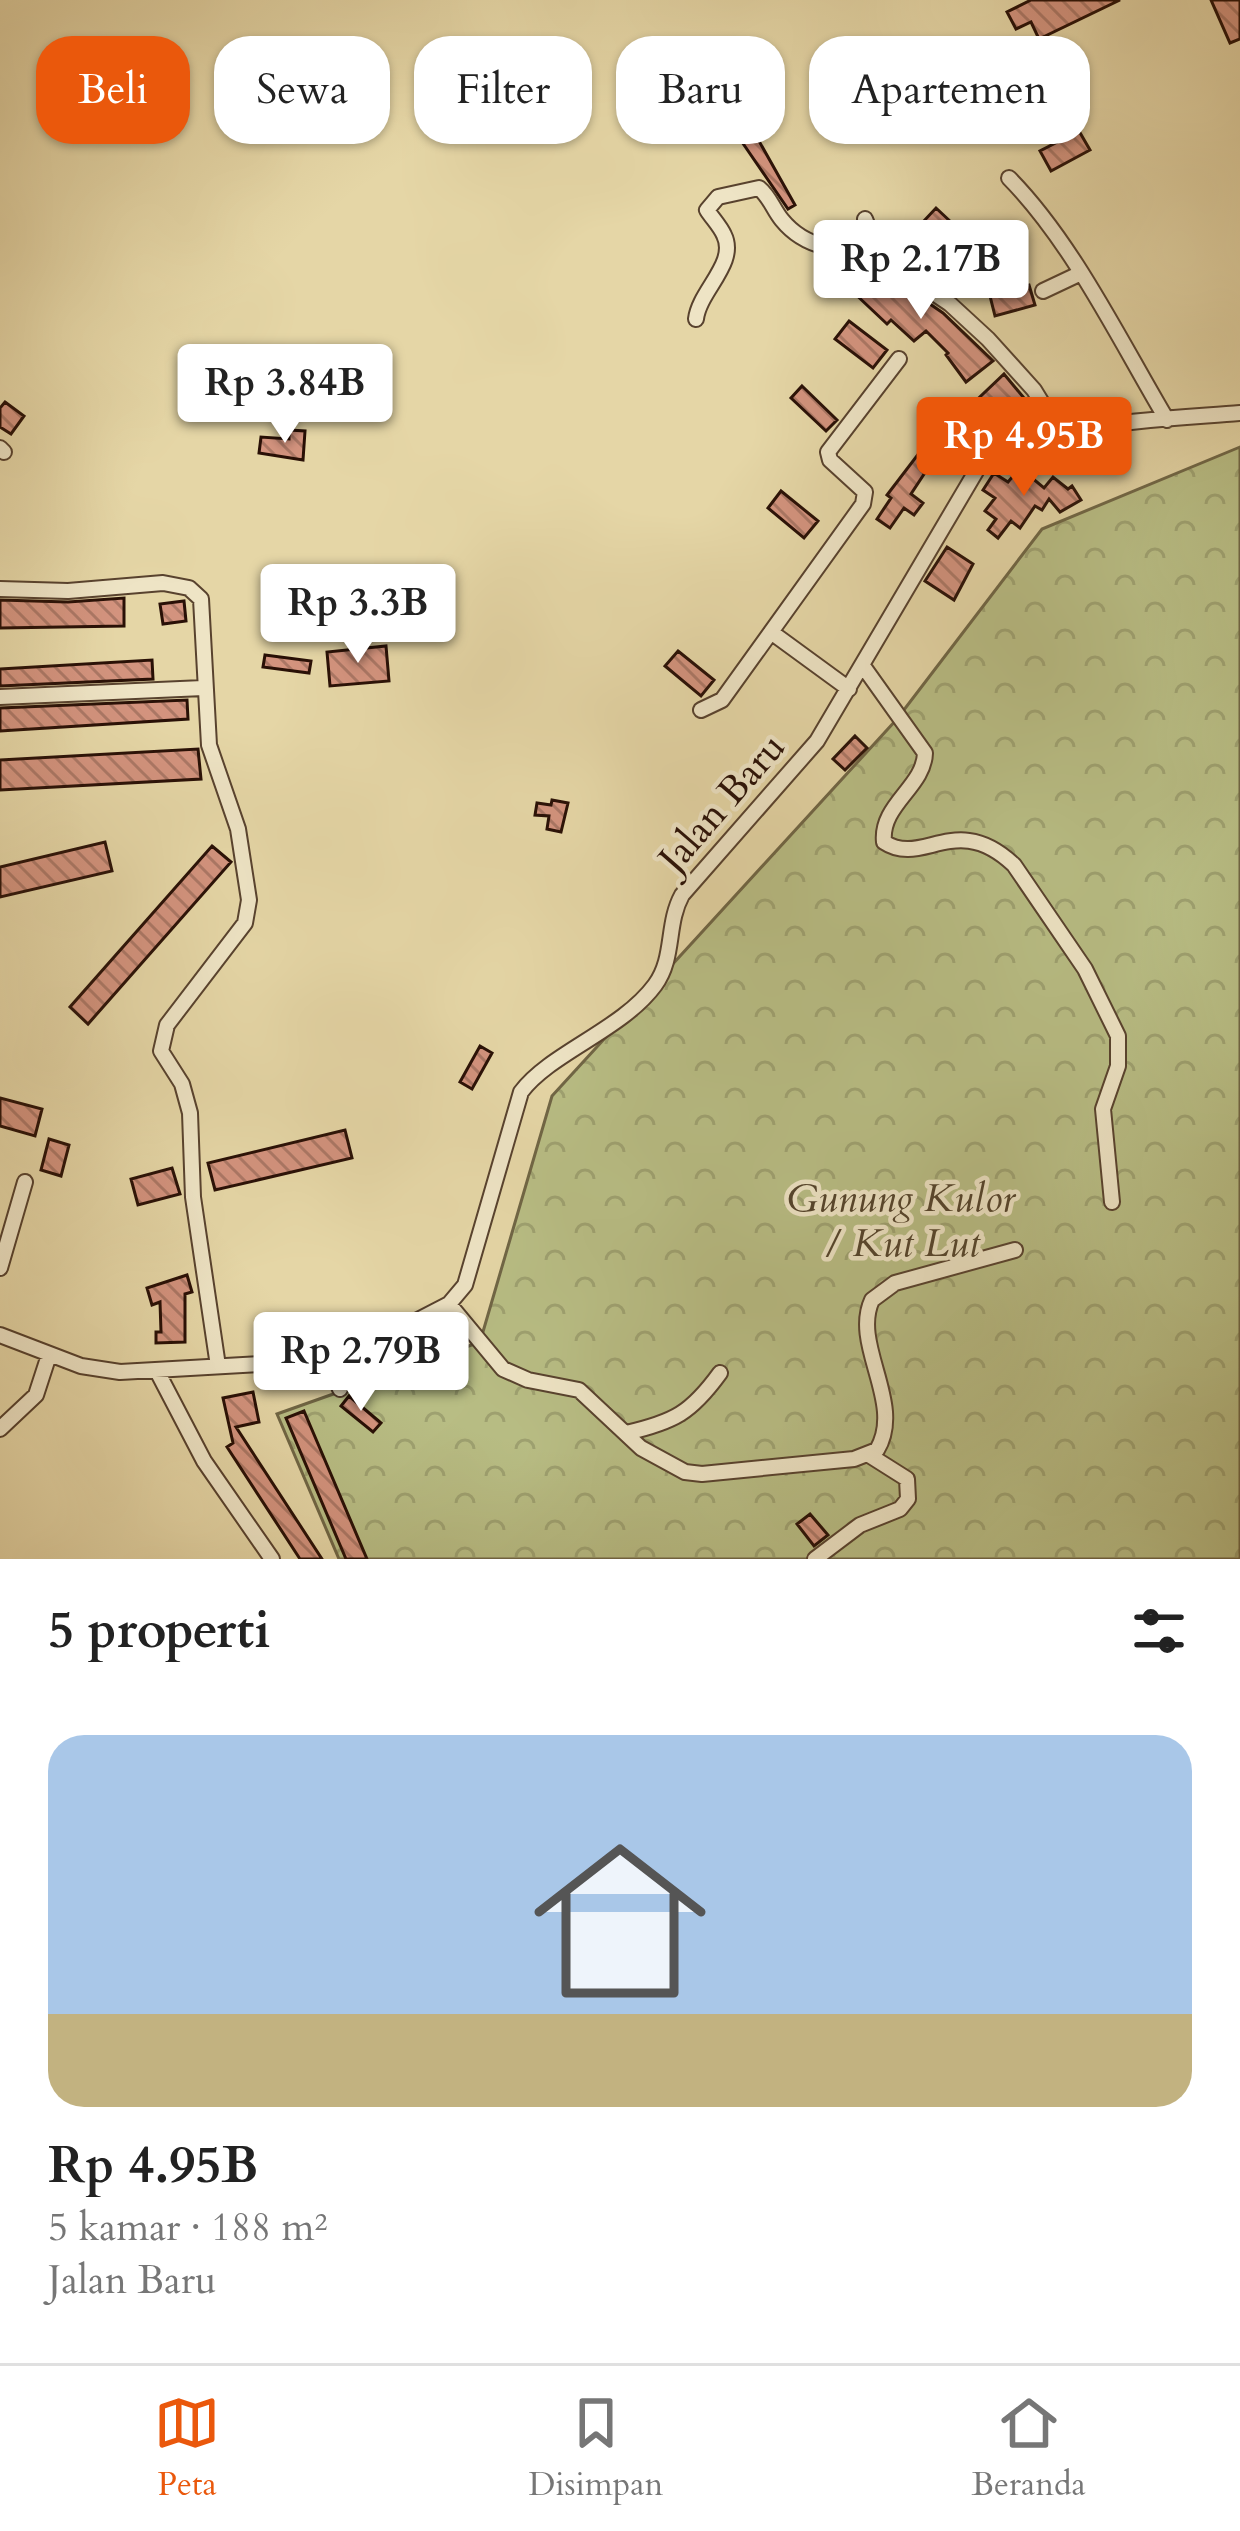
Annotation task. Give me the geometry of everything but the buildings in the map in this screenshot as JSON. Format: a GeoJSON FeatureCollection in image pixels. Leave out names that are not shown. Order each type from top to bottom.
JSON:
{"type":"FeatureCollection","features":[{"type":"Feature","properties":{"kind":"street"},"geometry":{"type":"LineString","coordinates":[[1010,178],[1079,274],[1168,420]]}},
{"type":"Feature","properties":{"kind":"street"},"geometry":{"type":"LineString","coordinates":[[696,319],[700,298],[724,264],[727,250],[723,232],[707,210],[718,197],[758,188],[801,237],[850,250],[873,244]]}},
{"type":"Feature","properties":{"kind":"street"},"geometry":{"type":"LineString","coordinates":[[866,219],[880,257],[950,304],[988,339],[1034,390],[1061,434]]}},
{"type":"Feature","properties":{"kind":"street"},"geometry":{"type":"LineString","coordinates":[[831,282],[850,250]]}},
{"type":"Feature","properties":{"kind":"street"},"geometry":{"type":"LineString","coordinates":[[1043,291],[1079,274]]}},
{"type":"Feature","properties":{"kind":"street"},"geometry":{"type":"LineString","coordinates":[[701,710],[722,700],[862,504],[865,492],[830,460],[828,452],[898,359]]}},
{"type":"Feature","properties":{"kind":"street","name":"Jalan Baru"},"geometry":{"type":"LineString","coordinates":[[449,1304],[470,1274],[521,1092],[531,1079],[592,1040],[650,992],[670,951],[674,912],[682,895],[797,766],[849,689],[978,468],[1009,446],[1061,434],[1240,413]]}},
{"type":"Feature","properties":{"kind":"street"},"geometry":{"type":"LineString","coordinates":[[0,589],[68,591],[163,584],[189,588],[201,598],[209,746],[238,829],[249,900],[245,923],[167,1025],[160,1042],[165,1060],[182,1084],[190,1113],[193,1197],[218,1366]]}},
{"type":"Feature","properties":{"kind":"street"},"geometry":{"type":"LineString","coordinates":[[771,632],[849,689]]}},
{"type":"Feature","properties":{"kind":"street"},"geometry":{"type":"LineString","coordinates":[[862,666],[925,753],[925,765],[884,825],[884,842],[902,848],[977,839],[1001,853],[1085,969],[1118,1036],[1118,1066],[1102,1109],[1112,1202]]}},
{"type":"Feature","properties":{"kind":"street"},"geometry":{"type":"LineString","coordinates":[[0,697],[203,688]]}},
{"type":"Feature","properties":{"kind":"street"},"geometry":{"type":"LineString","coordinates":[[0,1268],[25,1182]]}},
{"type":"Feature","properties":{"kind":"street"},"geometry":{"type":"LineString","coordinates":[[0,1335],[98,1369],[157,1371],[328,1360],[364,1348],[449,1304],[503,1369],[529,1380],[579,1390],[662,1462],[702,1474],[869,1455],[877,1450],[888,1426],[868,1324],[872,1300],[895,1283],[1015,1250]]}},
{"type":"Feature","properties":{"kind":"street"},"geometry":{"type":"LineString","coordinates":[[0,1429],[36,1395],[49,1355]]}},
{"type":"Feature","properties":{"kind":"street"},"geometry":{"type":"LineString","coordinates":[[328,1360],[340,1389]]}},
{"type":"Feature","properties":{"kind":"street"},"geometry":{"type":"LineString","coordinates":[[157,1371],[204,1461],[272,1559]]}},
{"type":"Feature","properties":{"kind":"street"},"geometry":{"type":"LineString","coordinates":[[626,1433],[669,1423],[704,1396],[720,1373]]}},
{"type":"Feature","properties":{"kind":"street"},"geometry":{"type":"LineString","coordinates":[[815,1559],[830,1544],[900,1509],[908,1499],[907,1479],[869,1455]]}},
{"type":"Feature","properties":{"kind":"green space","name":"Gunung Kulor / Kut Lut"},"geometry":{"type":"Polygon","coordinates":[[[1240,447],[1240,1559],[339,1559],[277,1414],[480,1342],[552,1096],[897,719],[1042,529],[1240,447]]]}}]}
